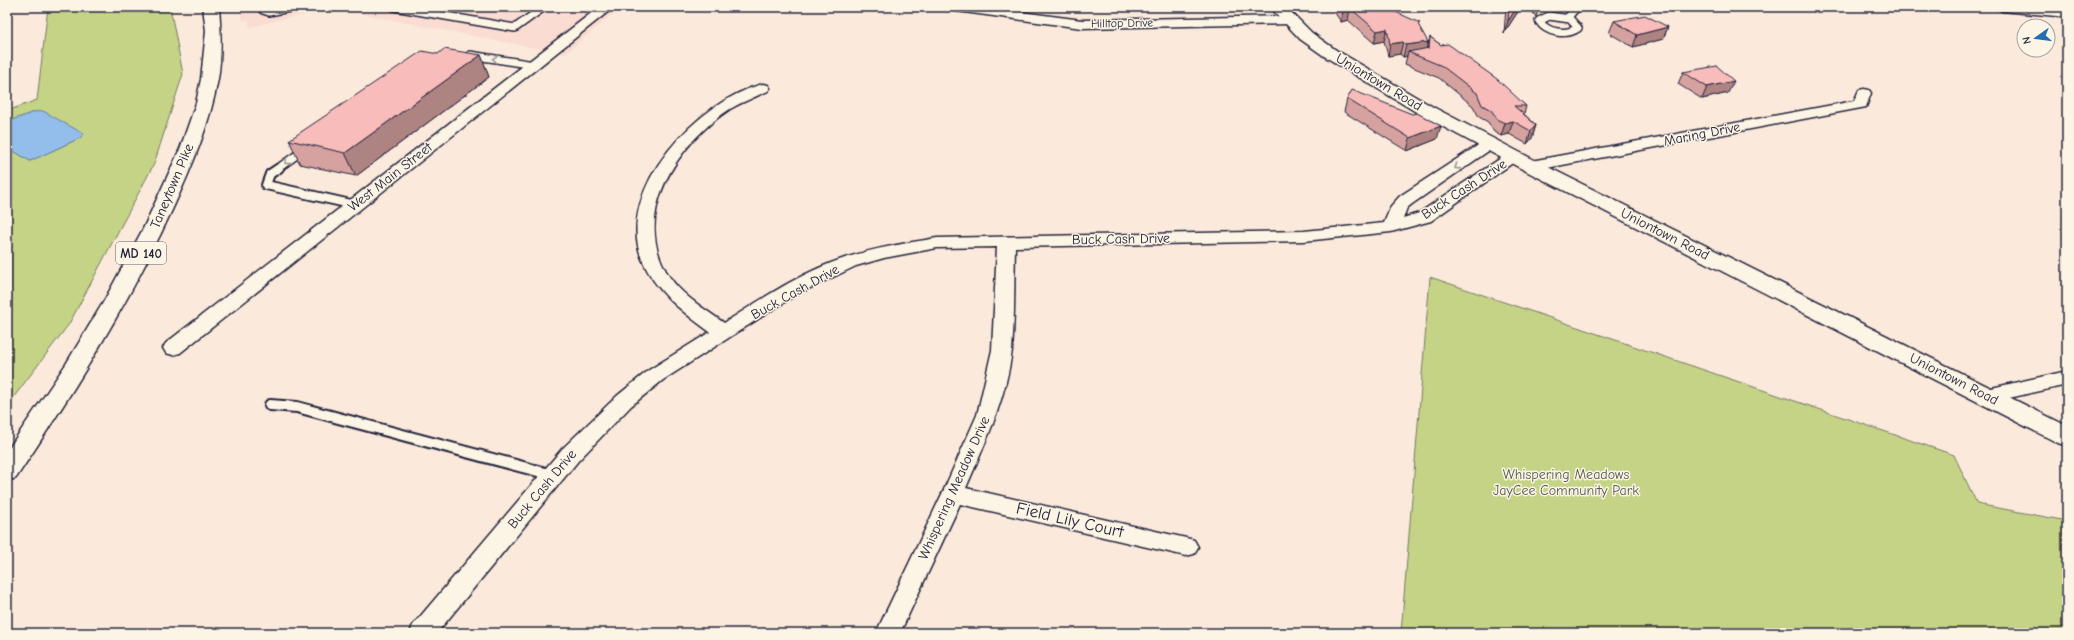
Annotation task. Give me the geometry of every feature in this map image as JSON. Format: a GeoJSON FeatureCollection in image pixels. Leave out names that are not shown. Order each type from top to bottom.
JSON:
{"type":"FeatureCollection","features":[{"type":"Feature","properties":{"kind":"main road","name":"Taneytown Pike"},"geometry":{"type":"LineString","coordinates":[[7,471],[48,412],[101,327],[149,239],[184,162],[198,123],[210,76],[214,44],[211,7]]}},
{"type":"Feature","properties":{"kind":"main road","name":"Uniontown Road"},"geometry":{"type":"LineString","coordinates":[[1283,13],[1306,36],[1361,73],[1427,112],[1489,145],[2067,437]]}},
{"type":"Feature","properties":{"kind":"street","name":"West Main Street"},"geometry":{"type":"LineString","coordinates":[[173,348],[608,7]]}},
{"type":"Feature","properties":{"kind":"street","name":"Hilltop Drive"},"geometry":{"type":"LineString","coordinates":[[956,7],[1058,22],[1082,24],[1283,13]]}},
{"type":"Feature","properties":{"kind":"street"},"geometry":{"type":"LineString","coordinates":[[2002,7],[2067,13]]}},
{"type":"Feature","properties":{"kind":"street"},"geometry":{"type":"LineString","coordinates":[[723,332],[675,295],[661,278],[648,248],[646,230],[649,197],[657,179],[668,161],[700,126],[730,102],[763,88]]}},
{"type":"Feature","properties":{"kind":"street","name":"Maring Drive"},"geometry":{"type":"LineString","coordinates":[[1531,166],[1861,104],[1864,93]]}},
{"type":"Feature","properties":{"kind":"street","name":"Buck Cash Drive"},"geometry":{"type":"LineString","coordinates":[[1391,227],[1399,206],[1406,200],[1489,145]]}},
{"type":"Feature","properties":{"kind":"street","name":"Buck Cash Drive"},"geometry":{"type":"LineString","coordinates":[[422,633],[553,475],[598,426],[624,401],[656,375],[787,292],[850,262],[882,253],[936,243],[1304,236],[1391,227],[1425,217],[1513,157]]}},
{"type":"Feature","properties":{"kind":"street","name":"Whispering Meadow Drive"},"geometry":{"type":"LineString","coordinates":[[888,633],[953,494],[984,422],[996,382],[1002,350],[1006,242]]}},
{"type":"Feature","properties":{"kind":"street"},"geometry":{"type":"LineString","coordinates":[[1987,396],[2067,378]]}},
{"type":"Feature","properties":{"kind":"street","name":"Field Lily Court"},"geometry":{"type":"LineString","coordinates":[[953,494],[1186,547]]}},
{"type":"Feature","properties":{"kind":"lane"},"geometry":{"type":"LineString","coordinates":[[263,7],[263,10],[269,12],[295,7]]}},
{"type":"Feature","properties":{"kind":"lane"},"geometry":{"type":"LineString","coordinates":[[394,7],[515,28],[544,7]]}},
{"type":"Feature","properties":{"kind":"lane"},"geometry":{"type":"LineString","coordinates":[[1567,18],[1578,7]]}},
{"type":"Feature","properties":{"kind":"lane"},"geometry":{"type":"LineString","coordinates":[[1549,16],[1567,18],[1578,25],[1576,30],[1566,32],[1553,31],[1543,26],[1539,21],[1549,16]]}},
{"type":"Feature","properties":{"kind":"lane"},"geometry":{"type":"LineString","coordinates":[[458,53],[534,65]]}},
{"type":"Feature","properties":{"kind":"lane"},"geometry":{"type":"LineString","coordinates":[[314,143],[270,174],[266,185],[355,205]]}},
{"type":"Feature","properties":{"kind":"lane"},"geometry":{"type":"LineString","coordinates":[[270,405],[297,407],[553,475]]}},
{"type":"Feature","properties":{"kind":"shaded area"},"geometry":{"type":"Polygon","coordinates":[[[239,7],[621,7],[565,54],[331,8],[250,27],[248,20],[243,21],[239,7]]]}},
{"type":"Feature","properties":{"kind":"green space"},"geometry":{"type":"Polygon","coordinates":[[[48,7],[170,7],[183,74],[154,164],[69,324],[7,406],[7,147],[30,161],[80,138],[84,134],[34,112],[7,122],[7,111],[37,100],[48,7]]]}},
{"type":"Feature","properties":{"kind":"green space","name":"Whispering Meadows JayCee Community Park"},"geometry":{"type":"Polygon","coordinates":[[[1430,277],[1954,455],[1977,504],[2067,521],[2067,633],[1401,633],[1430,277]]]}},
{"type":"Feature","properties":{"kind":"water"},"geometry":{"type":"Polygon","coordinates":[[[43,111],[84,134],[80,138],[30,161],[7,147],[7,122],[34,112],[43,111]]]}},
{"type":"Feature","properties":{"kind":"building"},"geometry":{"type":"Polygon","coordinates":[[[1341,7],[1386,7],[1420,23],[1418,24],[1428,42],[1406,45],[1403,42],[1390,44],[1387,29],[1377,31],[1350,8],[1343,10],[1341,7]]]}},
{"type":"Feature","properties":{"kind":"building"},"geometry":{"type":"Polygon","coordinates":[[[1509,7],[1517,7],[1508,21],[1509,7]]]}},
{"type":"Feature","properties":{"kind":"building"},"geometry":{"type":"Polygon","coordinates":[[[1645,15],[1668,27],[1637,35],[1614,21],[1645,15]]]}},
{"type":"Feature","properties":{"kind":"building"},"geometry":{"type":"Polygon","coordinates":[[[1430,37],[1441,45],[1448,44],[1497,79],[1526,106],[1514,106],[1536,125],[1531,131],[1513,121],[1505,123],[1498,120],[1491,110],[1482,105],[1477,93],[1442,66],[1408,52],[1429,48],[1430,37]]]}},
{"type":"Feature","properties":{"kind":"building"},"geometry":{"type":"Polygon","coordinates":[[[444,49],[481,55],[345,153],[289,140],[422,51],[438,54],[444,49]]]}},
{"type":"Feature","properties":{"kind":"building"},"geometry":{"type":"Polygon","coordinates":[[[1717,66],[1734,81],[1707,87],[1683,72],[1717,66]]]}},
{"type":"Feature","properties":{"kind":"building"},"geometry":{"type":"Polygon","coordinates":[[[1352,90],[1412,114],[1417,113],[1441,126],[1410,138],[1347,99],[1352,90]]]}}]}
